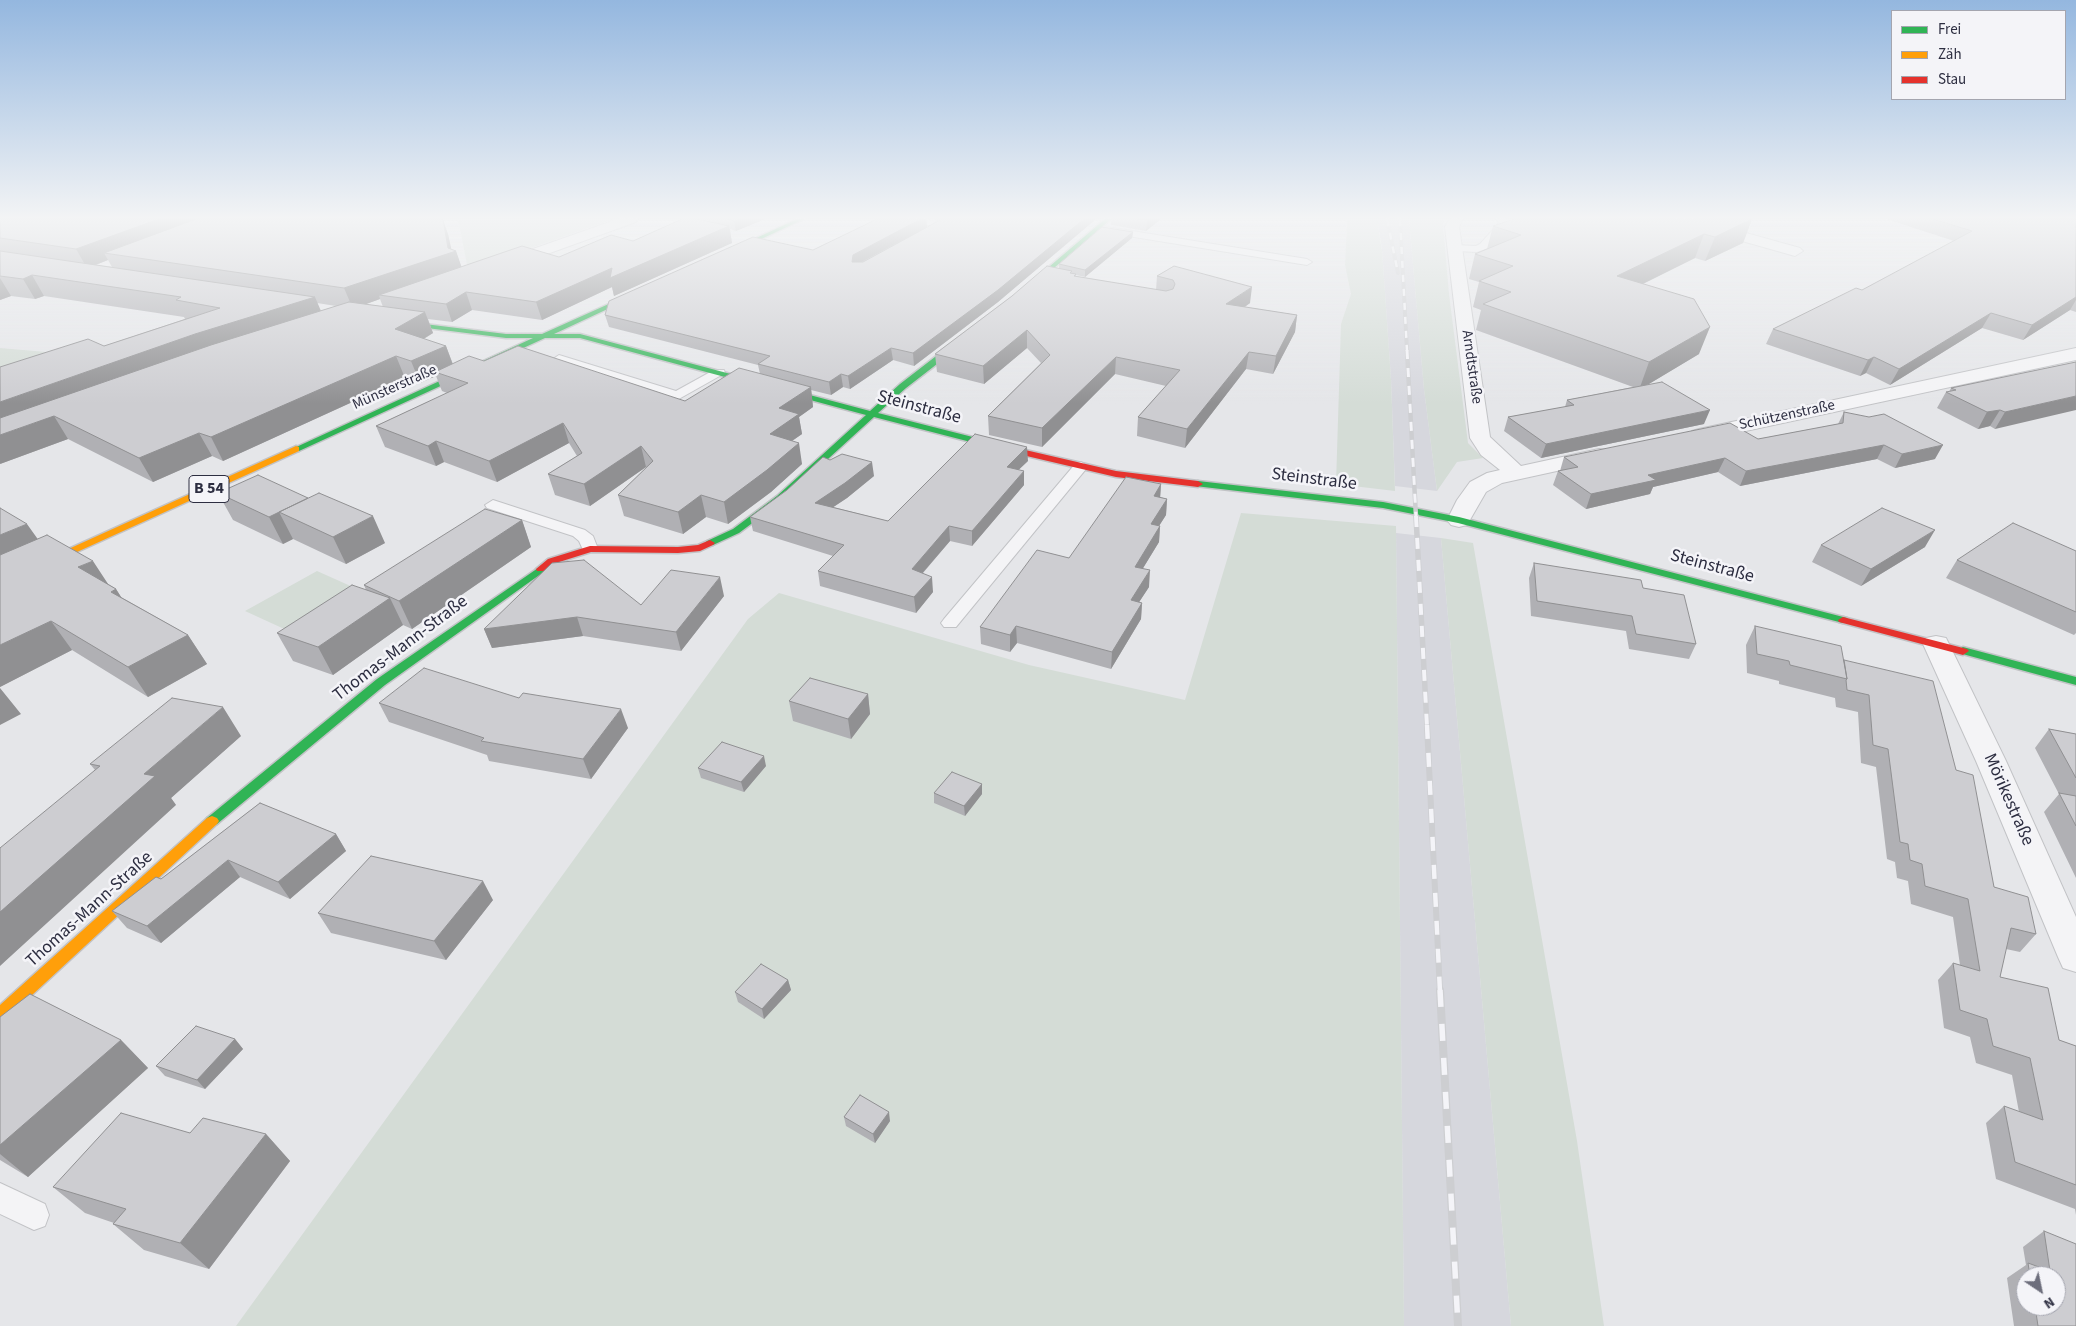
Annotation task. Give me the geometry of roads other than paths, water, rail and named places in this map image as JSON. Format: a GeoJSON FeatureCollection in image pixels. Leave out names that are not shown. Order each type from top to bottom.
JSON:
{"type":"FeatureCollection","features":[{"type":"Feature","properties":{"kind":"street"},"geometry":{"type":"LineString","coordinates":[[1013,300],[1036,281]]}},
{"type":"Feature","properties":{"kind":"street","name":"Arndtstraße"},"geometry":{"type":"LineString","coordinates":[[1459,281],[1480,438],[1489,450],[1515,472]]}},
{"type":"Feature","properties":{"kind":"street","name":"Münsterstraße"},"geometry":{"type":"LineString","coordinates":[[0,584],[654,286]]}},
{"type":"Feature","properties":{"kind":"street","name":"Steinstraße"},"geometry":{"type":"LineString","coordinates":[[384,320],[506,336],[580,336],[870,414],[1116,474],[1383,505],[1459,520],[2076,681]]}},
{"type":"Feature","properties":{"kind":"street","name":"Thomas-Mann-Straße"},"geometry":{"type":"LineString","coordinates":[[0,1015],[227,808],[381,682],[552,561],[590,549],[678,550],[700,548],[736,531],[780,498],[870,414],[903,386],[976,330]]}},
{"type":"Feature","properties":{"kind":"street","name":"Schützenstraße"},"geometry":{"type":"LineString","coordinates":[[1675,440],[2076,354]]}},
{"type":"Feature","properties":{"kind":"street"},"geometry":{"type":"LineString","coordinates":[[1459,520],[1465,505],[1478,487],[1495,478],[1515,472],[1618,452]]}},
{"type":"Feature","properties":{"kind":"street","name":"Mörikestraße"},"geometry":{"type":"LineString","coordinates":[[1936,644],[1991,761],[2076,957]]}},
{"type":"Feature","properties":{"kind":"lane"},"geometry":{"type":"LineString","coordinates":[[559,359],[677,396],[719,373]]}},
{"type":"Feature","properties":{"kind":"lane"},"geometry":{"type":"LineString","coordinates":[[950,622],[1081,466]]}},
{"type":"Feature","properties":{"kind":"lane"},"geometry":{"type":"LineString","coordinates":[[493,505],[579,533],[587,539],[590,549]]}},
{"type":"Feature","properties":{"kind":"lane"},"geometry":{"type":"LineString","coordinates":[[0,1198],[34,1215]]}},
{"type":"Feature","properties":{"kind":"railway"},"geometry":{"type":"LineString","coordinates":[[1403,281],[1407,351]]}},
{"type":"Feature","properties":{"kind":"railway"},"geometry":{"type":"LineString","coordinates":[[1407,350],[1416,517]]}},
{"type":"Feature","properties":{"kind":"railway"},"geometry":{"type":"LineString","coordinates":[[1416,516],[1427,727]]}},
{"type":"Feature","properties":{"kind":"railway"},"geometry":{"type":"LineString","coordinates":[[1427,725],[1440,992]]}},
{"type":"Feature","properties":{"kind":"railway"},"geometry":{"type":"LineString","coordinates":[[1440,990],[1458,1326]]}}]}
